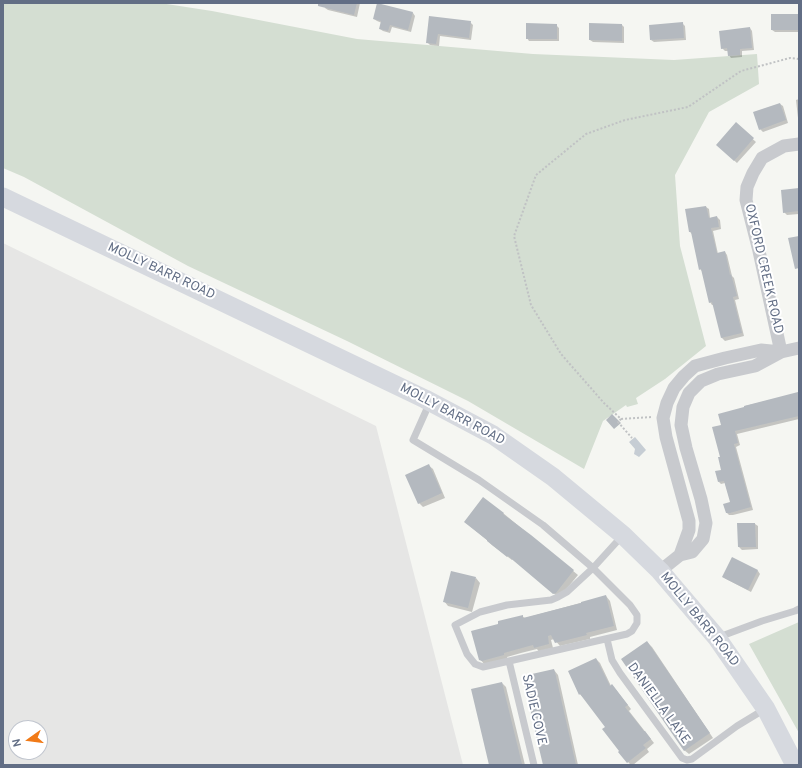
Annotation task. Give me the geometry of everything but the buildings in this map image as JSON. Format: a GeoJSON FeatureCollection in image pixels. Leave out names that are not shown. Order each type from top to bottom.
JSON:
{"type":"FeatureCollection","features":[{"type":"Feature","properties":{"kind":"main road","name":"MOLLY BARR ROAD"},"geometry":{"type":"LineString","coordinates":[[3,197],[430,402],[493,435],[553,477],[623,535],[660,571],[716,638],[766,709],[795,765]]}},
{"type":"Feature","properties":{"kind":"street","name":"OXFORD CREEK ROAD"},"geometry":{"type":"LineString","coordinates":[[781,352],[759,251],[746,200],[747,187],[762,158],[784,146],[799,144]]}},
{"type":"Feature","properties":{"kind":"street","name":"OXFORD CREEK ROAD"},"geometry":{"type":"LineString","coordinates":[[671,423],[683,407],[689,393],[701,381],[718,374],[755,366],[781,352],[799,348]]}},
{"type":"Feature","properties":{"kind":"street","name":"OXFORD CREEK ROAD"},"geometry":{"type":"LineString","coordinates":[[660,571],[680,554],[692,552],[703,539],[706,523],[701,499],[686,448],[671,423],[667,403],[674,388],[695,366],[761,350],[781,352]]}},
{"type":"Feature","properties":{"kind":"lane"},"geometry":{"type":"LineString","coordinates":[[430,402],[413,440],[479,480],[543,525],[593,568],[630,605],[637,615],[637,623],[632,631],[627,634],[483,667],[475,664],[467,654],[455,625],[480,612],[520,603],[551,600],[558,597],[567,592],[593,568],[623,535]]}},
{"type":"Feature","properties":{"kind":"lane"},"geometry":{"type":"LineString","coordinates":[[716,638],[799,609]]}},
{"type":"Feature","properties":{"kind":"lane","name":"DANIELLA LAKE"},"geometry":{"type":"LineString","coordinates":[[607,639],[612,660],[620,673],[682,758],[687,760],[692,759],[737,726],[766,709]]}},
{"type":"Feature","properties":{"kind":"lane","name":"SADIE COVE"},"geometry":{"type":"LineString","coordinates":[[509,661],[534,765]]}},
{"type":"Feature","properties":{"kind":"path"},"geometry":{"type":"LineString","coordinates":[[671,423],[642,417],[621,419],[604,403],[561,354],[531,305],[514,236],[536,175],[586,134],[625,120],[688,107],[741,71],[790,58],[799,59]]}},
{"type":"Feature","properties":{"kind":"path"},"geometry":{"type":"LineString","coordinates":[[621,419],[618,422],[632,438]]}},
{"type":"Feature","properties":{"kind":"shaded area"},"geometry":{"type":"Polygon","coordinates":[[[3,3],[160,3],[212,11],[357,39],[533,54],[674,60],[757,54],[759,84],[709,112],[675,175],[680,246],[706,346],[665,379],[636,398],[638,404],[627,407],[626,405],[603,421],[584,469],[468,401],[347,341],[188,266],[24,177],[3,168],[3,3]]]}},
{"type":"Feature","properties":{"kind":"shaded area"},"geometry":{"type":"Polygon","coordinates":[[[3,243],[376,426],[463,765],[3,765],[3,243]]]}},
{"type":"Feature","properties":{"kind":"shaded area"},"geometry":{"type":"Polygon","coordinates":[[[635,437],[646,450],[639,457],[634,454],[635,449],[629,442],[635,437]]]}},
{"type":"Feature","properties":{"kind":"shaded area"},"geometry":{"type":"Polygon","coordinates":[[[799,622],[799,733],[749,644],[799,622]]]}}]}
